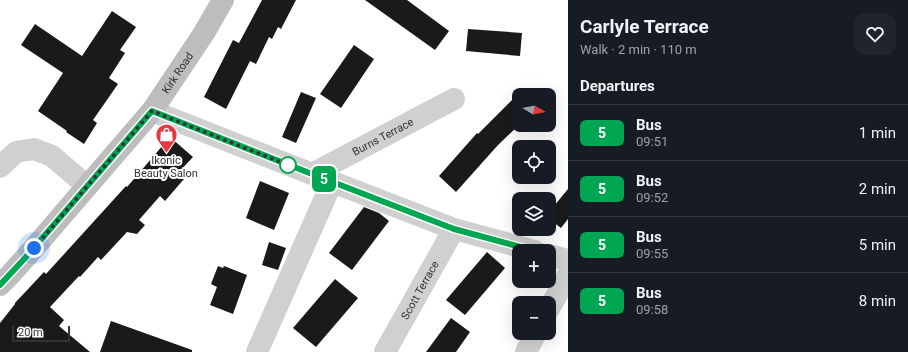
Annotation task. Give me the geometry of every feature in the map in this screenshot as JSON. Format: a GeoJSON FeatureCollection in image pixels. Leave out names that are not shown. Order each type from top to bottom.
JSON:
{"type":"FeatureCollection","features":[{"type":"Feature","properties":{"kind":"main road","name":"Kirk Road"},"geometry":{"type":"LineString","coordinates":[[0,285],[10,276],[152,111],[204,33],[223,0]]}},
{"type":"Feature","properties":{"kind":"street","name":"Burns Terrace"},"geometry":{"type":"LineString","coordinates":[[322,178],[454,99]]}},
{"type":"Feature","properties":{"kind":"street"},"geometry":{"type":"LineString","coordinates":[[152,111],[454,229],[512,245]]}},
{"type":"Feature","properties":{"kind":"street"},"geometry":{"type":"LineString","coordinates":[[0,167],[16,152],[34,149],[52,156],[87,186]]}},
{"type":"Feature","properties":{"kind":"street"},"geometry":{"type":"LineString","coordinates":[[257,352],[322,178]]}},
{"type":"Feature","properties":{"kind":"street","name":"Scott Terrace"},"geometry":{"type":"LineString","coordinates":[[385,352],[454,229]]}},
{"type":"Feature","properties":{"kind":"street"},"geometry":{"type":"LineString","coordinates":[[556,257],[568,260]]}},
{"type":"Feature","properties":{"kind":"street"},"geometry":{"type":"LineString","coordinates":[[556,296],[568,274]]}},
{"type":"Feature","properties":{"kind":"street"},"geometry":{"type":"LineString","coordinates":[[526,352],[532,340]]}},
{"type":"Feature","properties":{"kind":"building"},"geometry":{"type":"Polygon","coordinates":[[[262,0],[296,0],[281,29],[278,27],[272,39],[269,37],[256,64],[250,61],[226,109],[204,97],[233,40],[239,43],[262,0]]]}},
{"type":"Feature","properties":{"kind":"building"},"geometry":{"type":"Polygon","coordinates":[[[365,0],[407,0],[449,31],[435,50],[365,0]]]}},
{"type":"Feature","properties":{"kind":"building"},"geometry":{"type":"Polygon","coordinates":[[[112,11],[136,27],[120,50],[125,53],[109,78],[118,84],[93,120],[97,123],[84,144],[38,111],[63,73],[21,45],[35,24],[82,56],[112,11]]]}},
{"type":"Feature","properties":{"kind":"building"},"geometry":{"type":"Polygon","coordinates":[[[468,29],[522,33],[520,56],[466,51],[468,29]]]}},
{"type":"Feature","properties":{"kind":"building"},"geometry":{"type":"Polygon","coordinates":[[[354,45],[374,59],[341,108],[320,94],[354,45]]]}},
{"type":"Feature","properties":{"kind":"building"},"geometry":{"type":"Polygon","coordinates":[[[301,92],[316,98],[296,143],[282,137],[301,92]]]}},
{"type":"Feature","properties":{"kind":"building"},"geometry":{"type":"Polygon","coordinates":[[[512,100],[512,132],[456,192],[439,176],[477,133],[478,134],[512,100]]]}},
{"type":"Feature","properties":{"kind":"building"},"geometry":{"type":"Polygon","coordinates":[[[170,137],[193,157],[177,174],[184,179],[165,201],[160,196],[139,220],[145,225],[137,234],[127,232],[101,260],[98,257],[50,307],[64,320],[59,326],[90,352],[0,352],[0,323],[15,303],[44,272],[46,274],[126,186],[127,187],[170,137]]]}},
{"type":"Feature","properties":{"kind":"building"},"geometry":{"type":"Polygon","coordinates":[[[260,181],[289,193],[274,230],[246,218],[260,181]]]}},
{"type":"Feature","properties":{"kind":"building"},"geometry":{"type":"Polygon","coordinates":[[[568,189],[568,219],[561,228],[556,224],[556,204],[568,189]]]}},
{"type":"Feature","properties":{"kind":"building"},"geometry":{"type":"Polygon","coordinates":[[[364,207],[379,213],[389,221],[352,270],[329,253],[364,207]]]}},
{"type":"Feature","properties":{"kind":"building"},"geometry":{"type":"Polygon","coordinates":[[[269,242],[286,248],[278,270],[262,265],[269,242]]]}},
{"type":"Feature","properties":{"kind":"building"},"geometry":{"type":"Polygon","coordinates":[[[487,252],[505,268],[465,315],[446,300],[487,252]]]}},
{"type":"Feature","properties":{"kind":"building"},"geometry":{"type":"Polygon","coordinates":[[[218,266],[223,268],[224,266],[247,275],[233,314],[210,305],[217,287],[211,284],[218,266]]]}},
{"type":"Feature","properties":{"kind":"building"},"geometry":{"type":"Polygon","coordinates":[[[335,279],[358,298],[316,347],[293,328],[335,279]]]}},
{"type":"Feature","properties":{"kind":"building"},"geometry":{"type":"Polygon","coordinates":[[[451,318],[470,332],[456,352],[426,352],[451,318]]]}},
{"type":"Feature","properties":{"kind":"building"},"geometry":{"type":"Polygon","coordinates":[[[111,321],[192,350],[192,352],[100,352],[111,321]]]}},
{"type":"Feature","properties":{"kind":"bus line","name":"5"},"geometry":{"type":"LineString","coordinates":[[0,285],[10,276],[152,111],[454,229],[512,245]]}},
{"type":"Feature","properties":{"kind":"place","name":"Ikonic Beauty Salon"},"geometry":{"type":"Point","coordinates":[166,154]}},
{"type":"Feature","properties":{"kind":"route"},"geometry":{"type":"LineString","coordinates":[[34,248],[152,111],[288,165]]}}]}
